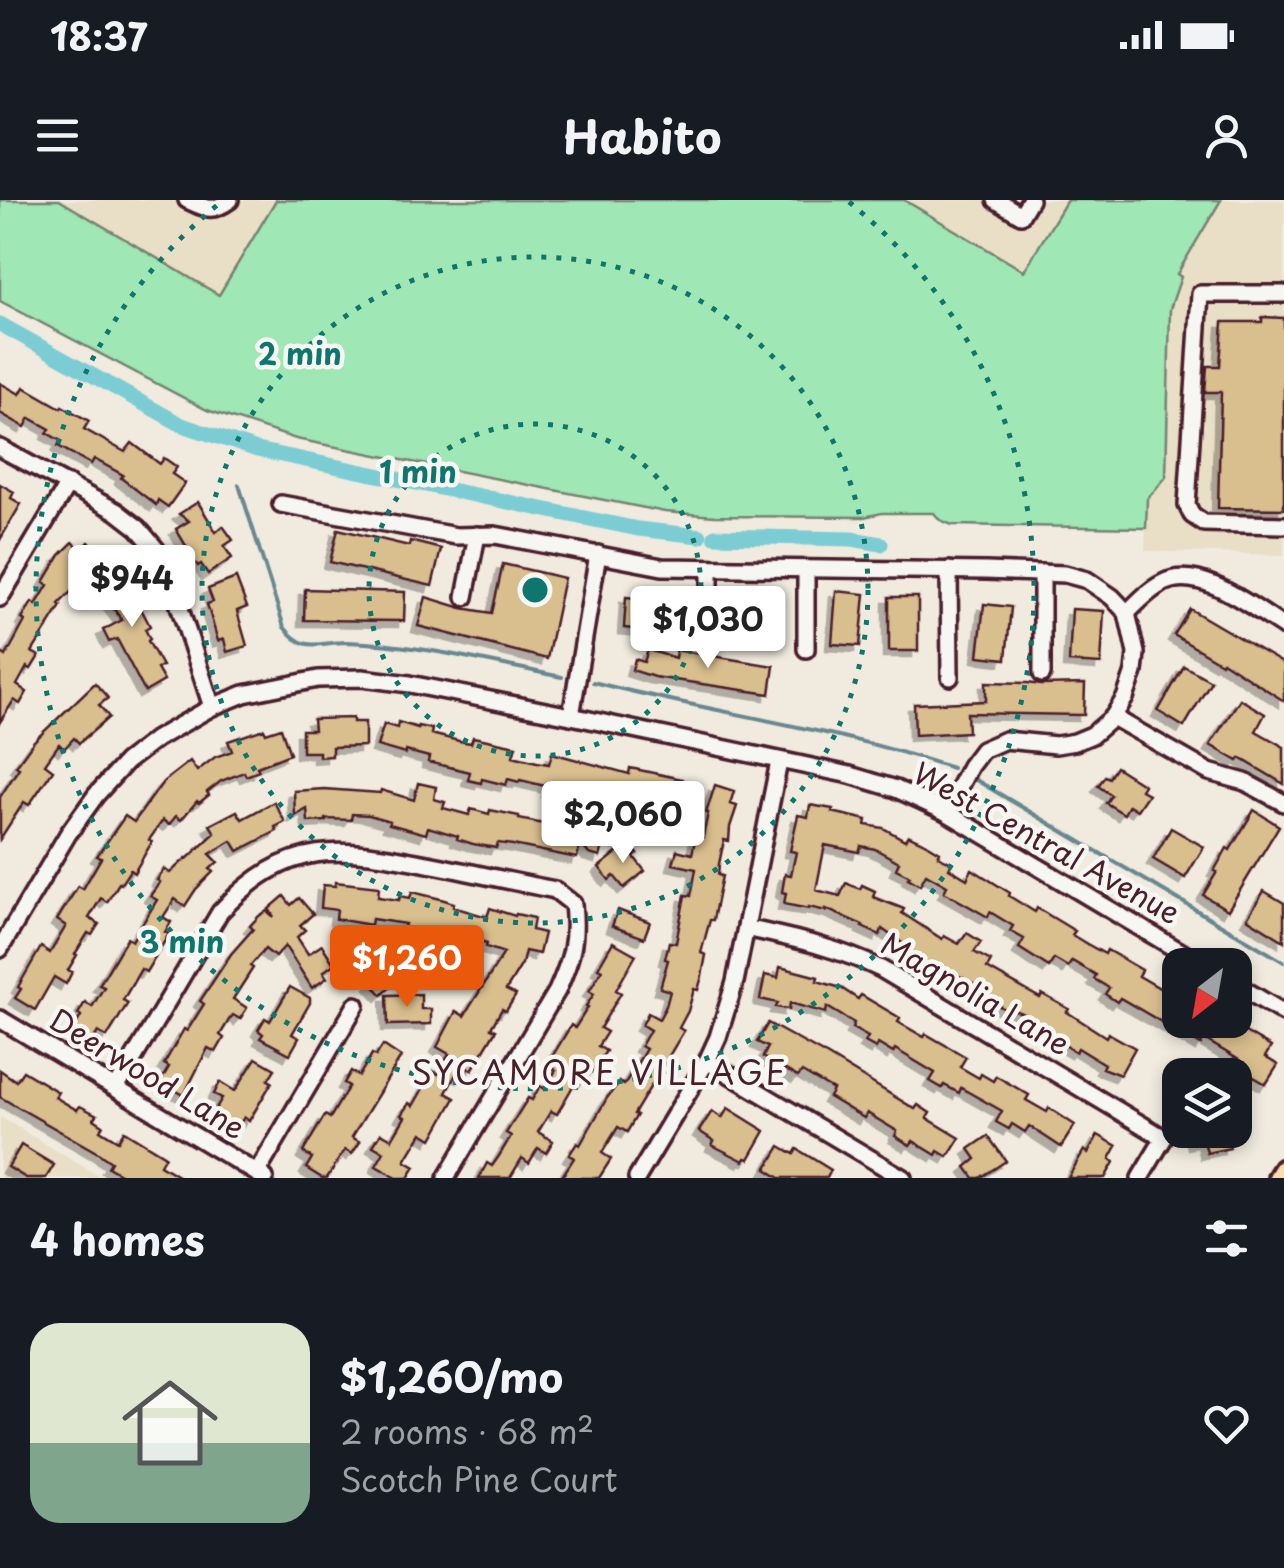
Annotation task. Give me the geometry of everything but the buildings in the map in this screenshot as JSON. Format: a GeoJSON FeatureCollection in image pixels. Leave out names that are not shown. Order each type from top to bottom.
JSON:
{"type":"FeatureCollection","features":[{"type":"Feature","properties":{"kind":"main road"},"geometry":{"type":"LineString","coordinates":[[1279,1178],[1284,1170]]}},
{"type":"Feature","properties":{"kind":"street"},"geometry":{"type":"LineString","coordinates":[[188,200],[207,210],[230,200]]}},
{"type":"Feature","properties":{"kind":"street"},"geometry":{"type":"LineString","coordinates":[[996,200],[1021,215],[1030,200]]}},
{"type":"Feature","properties":{"kind":"street"},"geometry":{"type":"LineString","coordinates":[[1284,294],[1200,294],[1188,505],[1192,515],[1204,523],[1284,525]]}},
{"type":"Feature","properties":{"kind":"street"},"geometry":{"type":"LineString","coordinates":[[0,448],[116,511],[156,549],[167,569],[212,708]]}},
{"type":"Feature","properties":{"kind":"street"},"geometry":{"type":"LineString","coordinates":[[0,598],[68,484]]}},
{"type":"Feature","properties":{"kind":"street"},"geometry":{"type":"LineString","coordinates":[[281,504],[456,536],[496,535],[662,567],[1066,574],[1086,580],[1112,597],[1127,613],[1136,653],[1125,698],[1113,717],[1092,735],[1075,742],[1056,745],[1005,740],[982,750],[946,812]]}},
{"type":"Feature","properties":{"kind":"street"},"geometry":{"type":"LineString","coordinates":[[465,598],[477,535]]}},
{"type":"Feature","properties":{"kind":"street"},"geometry":{"type":"LineString","coordinates":[[571,716],[598,554]]}},
{"type":"Feature","properties":{"kind":"street"},"geometry":{"type":"LineString","coordinates":[[710,568],[710,638]]}},
{"type":"Feature","properties":{"kind":"street"},"geometry":{"type":"LineString","coordinates":[[806,569],[806,649]]}},
{"type":"Feature","properties":{"kind":"street"},"geometry":{"type":"LineString","coordinates":[[949,570],[950,678]]}},
{"type":"Feature","properties":{"kind":"street"},"geometry":{"type":"LineString","coordinates":[[1042,573],[1042,674]]}},
{"type":"Feature","properties":{"kind":"street"},"geometry":{"type":"LineString","coordinates":[[1127,613],[1165,581],[1185,577],[1219,588],[1284,627]]}},
{"type":"Feature","properties":{"kind":"street","name":"West Central Avenue"},"geometry":{"type":"LineString","coordinates":[[0,949],[96,794],[141,750],[244,694],[318,679],[362,678],[571,716],[896,789],[946,812],[1174,948]]}},
{"type":"Feature","properties":{"kind":"street"},"geometry":{"type":"LineString","coordinates":[[1113,717],[1209,772],[1244,782],[1284,803]]}},
{"type":"Feature","properties":{"kind":"street"},"geometry":{"type":"LineString","coordinates":[[637,1178],[707,1061],[728,1006],[779,762]]}},
{"type":"Feature","properties":{"kind":"street"},"geometry":{"type":"LineString","coordinates":[[116,1088],[220,912],[262,874],[310,854],[338,850],[370,852],[555,890],[574,904],[576,932],[568,968],[446,1178]]}},
{"type":"Feature","properties":{"kind":"street","name":"Magnolia Lane"},"geometry":{"type":"LineString","coordinates":[[746,928],[821,944],[881,969],[1164,1138],[1140,1178]]}},
{"type":"Feature","properties":{"kind":"street"},"geometry":{"type":"LineString","coordinates":[[1252,994],[1284,1013]]}},
{"type":"Feature","properties":{"kind":"street"},"geometry":{"type":"LineString","coordinates":[[261,1175],[356,1005]]}},
{"type":"Feature","properties":{"kind":"street","name":"Deerwood Lane"},"geometry":{"type":"LineString","coordinates":[[0,1019],[261,1175]]}},
{"type":"Feature","properties":{"kind":"street"},"geometry":{"type":"LineString","coordinates":[[707,1061],[903,1178]]}},
{"type":"Feature","properties":{"kind":"shaded area"},"geometry":{"type":"Polygon","coordinates":[[[59,200],[276,200],[219,295],[59,200]]]}},
{"type":"Feature","properties":{"kind":"shaded area"},"geometry":{"type":"Polygon","coordinates":[[[904,200],[1067,200],[1024,271],[904,200]]]}},
{"type":"Feature","properties":{"kind":"shaded area"},"geometry":{"type":"Polygon","coordinates":[[[1218,200],[1284,200],[1284,555],[1145,551],[1153,308],[1218,200]]]}},
{"type":"Feature","properties":{"kind":"shaded area"},"geometry":{"type":"Polygon","coordinates":[[[0,1117],[102,1178],[0,1178],[0,1117]]]}},
{"type":"Feature","properties":{"kind":"green space"},"geometry":{"type":"Polygon","coordinates":[[[0,200],[59,200],[219,295],[276,200],[904,200],[1024,271],[1067,200],[1221,200],[1177,274],[1181,277],[1170,309],[1166,477],[1147,499],[1146,528],[952,525],[934,513],[864,517],[665,512],[296,439],[207,410],[0,301],[0,200]]]}},
{"type":"Feature","properties":{"kind":"waterway"},"geometry":{"type":"LineString","coordinates":[[0,324],[182,425],[257,450],[638,529],[700,536]]}},
{"type":"Feature","properties":{"kind":"waterway"},"geometry":{"type":"LineString","coordinates":[[239,485],[284,627],[299,641],[312,645],[347,642],[401,646],[562,677]]}},
{"type":"Feature","properties":{"kind":"waterway"},"geometry":{"type":"LineString","coordinates":[[715,536],[852,539],[881,544]]}},
{"type":"Feature","properties":{"kind":"waterway"},"geometry":{"type":"LineString","coordinates":[[593,682],[819,731],[952,768]]}},
{"type":"Feature","properties":{"kind":"waterway"},"geometry":{"type":"LineString","coordinates":[[976,780],[1284,962]]}},
{"type":"Feature","properties":{"kind":"district","name":"SYCAMORE VILLAGE"},"geometry":{"type":"Point","coordinates":[600,1074]}}]}
